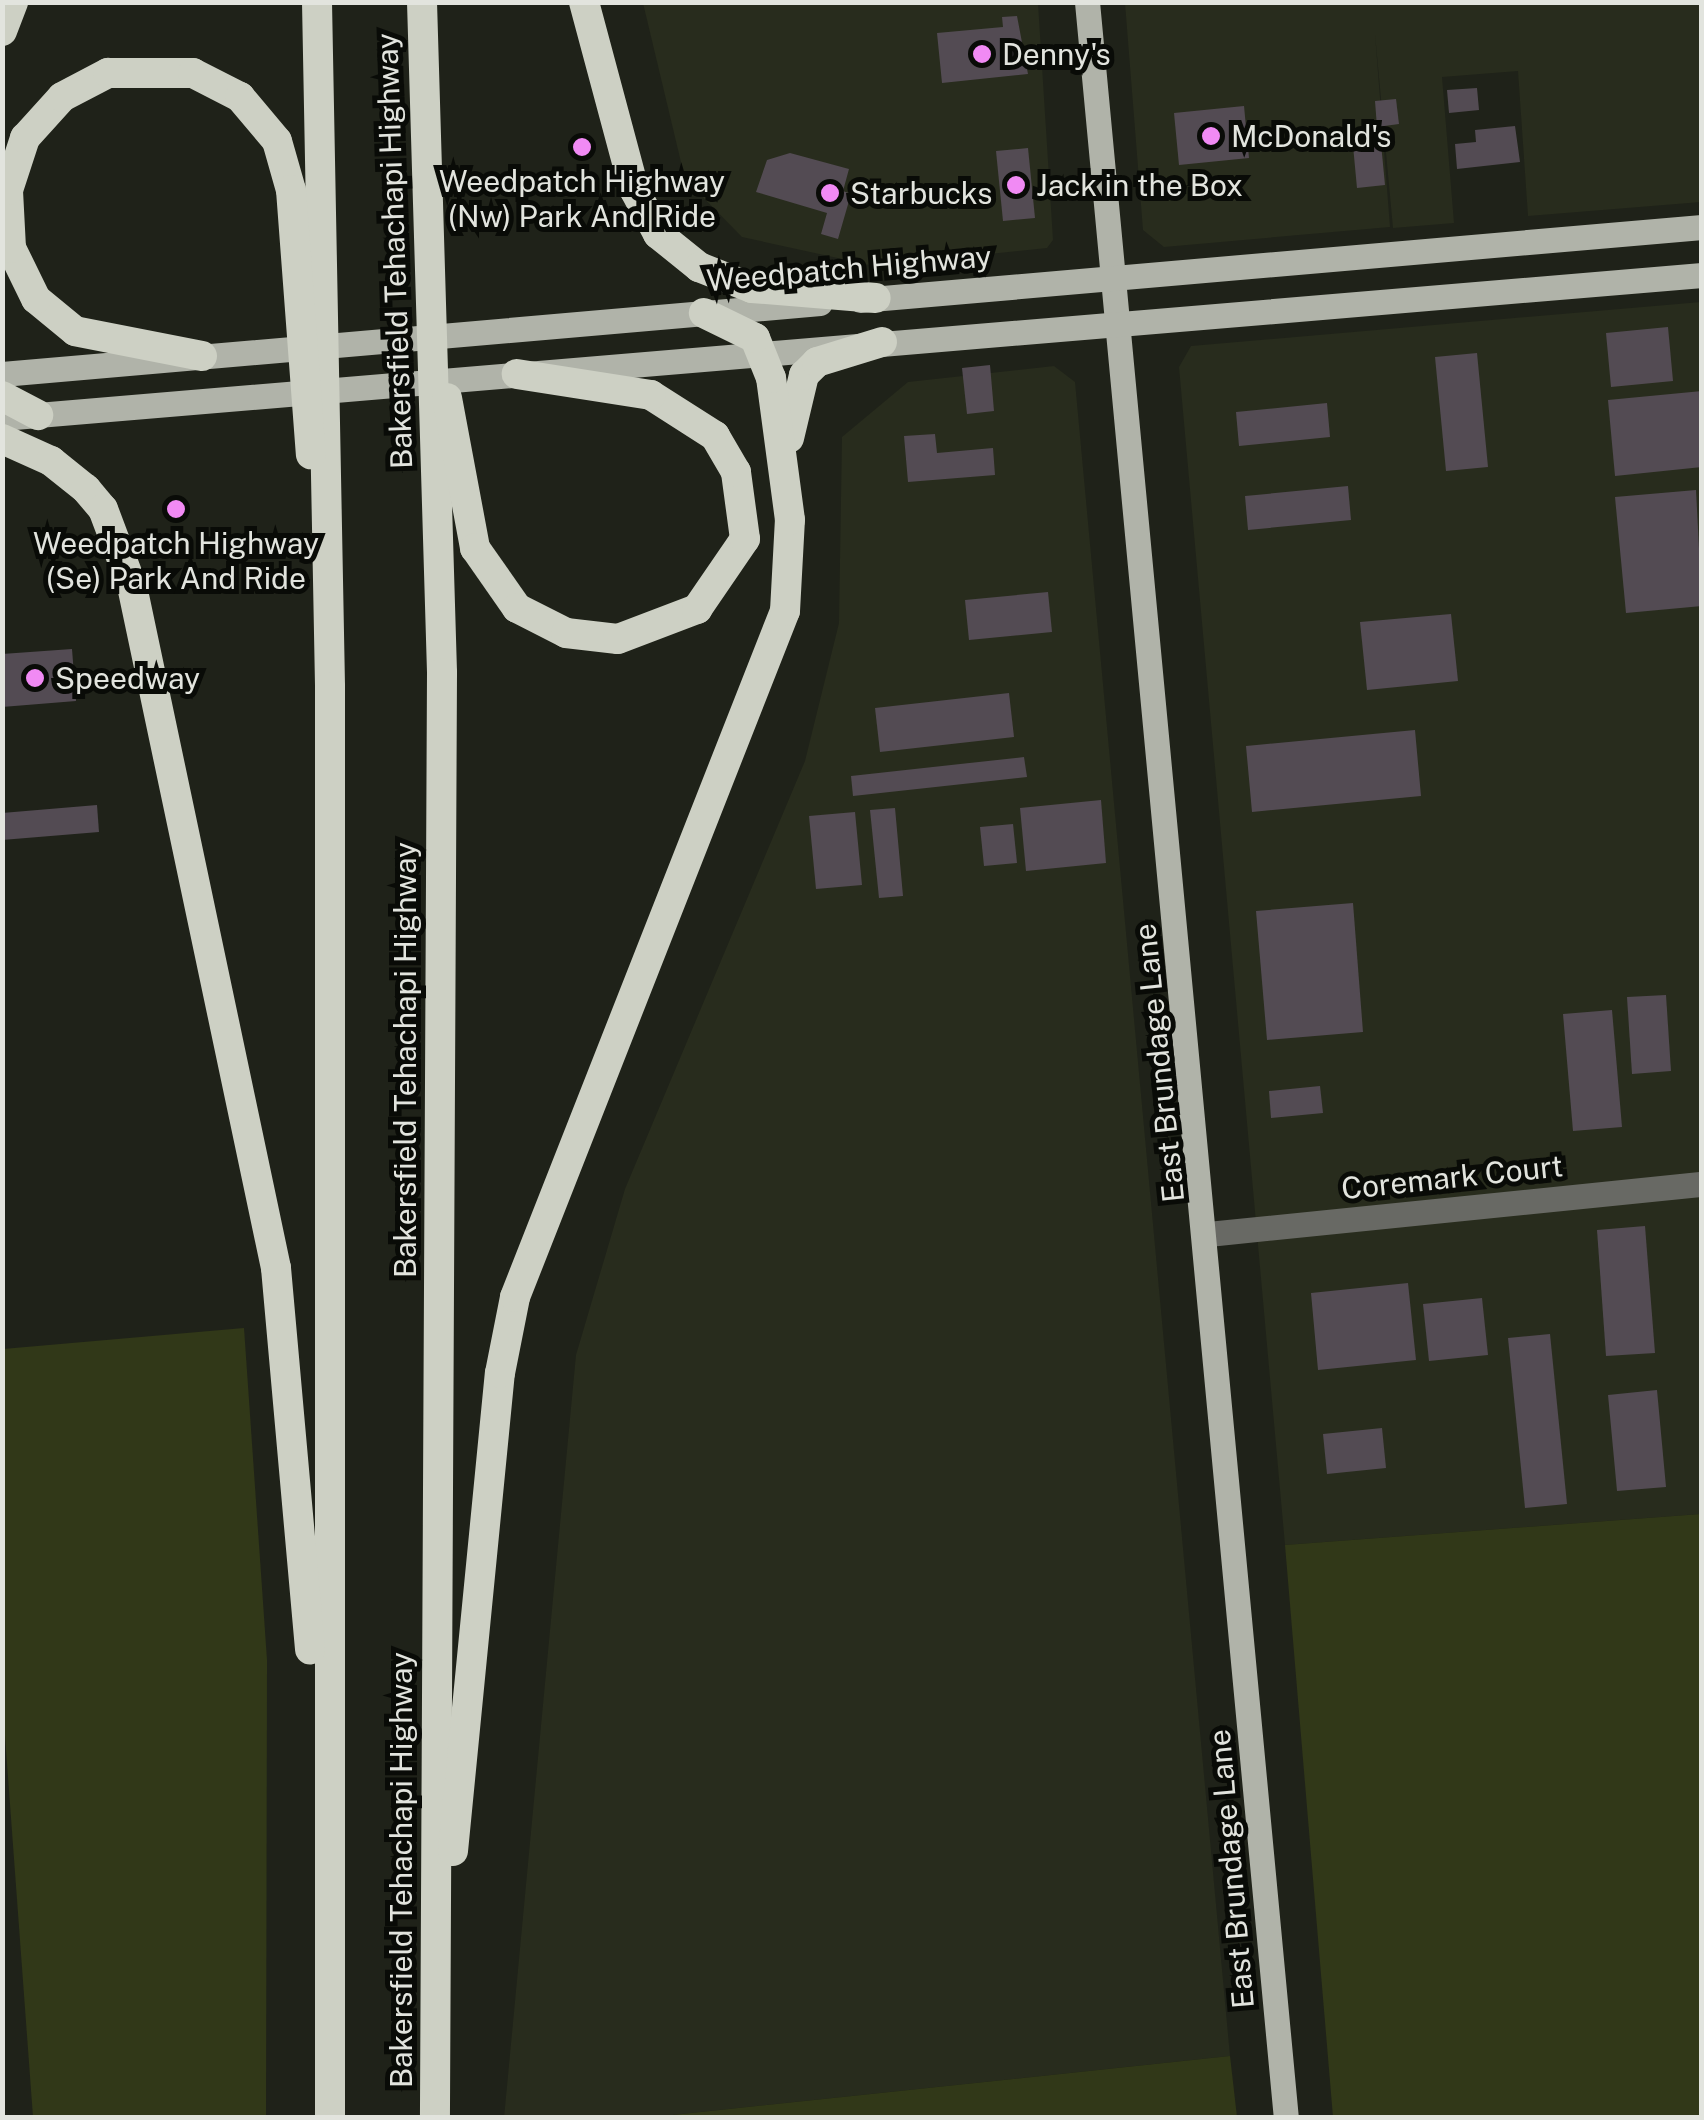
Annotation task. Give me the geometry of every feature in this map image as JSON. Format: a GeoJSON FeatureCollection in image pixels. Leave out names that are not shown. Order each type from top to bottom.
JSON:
{"type":"FeatureCollection","features":[{"type":"Feature","properties":{"kind":"highway"},"geometry":{"type":"LineString","coordinates":[[2,30],[13,2]]}},
{"type":"Feature","properties":{"kind":"highway"},"geometry":{"type":"LineString","coordinates":[[317,2],[313,310],[330,686],[330,2118]]}},
{"type":"Feature","properties":{"kind":"highway","name":"Bakersfield Tehachapi Highway"},"geometry":{"type":"LineString","coordinates":[[422,2],[430,302],[443,428],[435,2118]]}},
{"type":"Feature","properties":{"kind":"highway"},"geometry":{"type":"LineString","coordinates":[[584,2],[634,189],[658,234],[699,266],[752,288],[876,298]]}},
{"type":"Feature","properties":{"kind":"highway"},"geometry":{"type":"LineString","coordinates":[[202,356],[75,331],[36,300],[20,274],[6,218],[13,166],[42,116],[85,82],[138,67],[193,72],[260,116],[288,166],[313,310]]}},
{"type":"Feature","properties":{"kind":"highway"},"geometry":{"type":"LineString","coordinates":[[435,2013],[500,1373],[515,1298],[570,1142],[771,662],[789,556],[784,461],[763,353],[743,328],[704,313]]}},
{"type":"Feature","properties":{"kind":"highway"},"geometry":{"type":"LineString","coordinates":[[784,461],[804,374],[818,362],[882,342]]}},
{"type":"Feature","properties":{"kind":"highway"},"geometry":{"type":"LineString","coordinates":[[443,428],[475,548],[517,608],[566,634],[618,639],[697,609],[745,539],[736,472],[715,436],[650,395],[516,374]]}},
{"type":"Feature","properties":{"kind":"highway"},"geometry":{"type":"LineString","coordinates":[[2,396],[38,415]]}},
{"type":"Feature","properties":{"kind":"highway"},"geometry":{"type":"LineString","coordinates":[[2,439],[50,461],[86,489],[102,508],[132,586],[252,1138],[302,1510],[328,1998]]}},
{"type":"Feature","properties":{"kind":"main road","name":"East Brundage Lane"},"geometry":{"type":"LineString","coordinates":[[1087,2],[1208,1234],[1286,2118]]}},
{"type":"Feature","properties":{"kind":"main road","name":"Weedpatch Highway"},"geometry":{"type":"LineString","coordinates":[[2,374],[1702,227]]}},
{"type":"Feature","properties":{"kind":"main road"},"geometry":{"type":"LineString","coordinates":[[2,418],[1117,321],[1702,275]]}},
{"type":"Feature","properties":{"kind":"street","name":"Coremark Court"},"geometry":{"type":"LineString","coordinates":[[1208,1234],[1702,1184]]}},
{"type":"Feature","properties":{"kind":"shaded area"},"geometry":{"type":"Polygon","coordinates":[[[643,3],[1038,3],[1053,240],[1047,248],[874,266],[742,237],[685,179],[643,3]]]}},
{"type":"Feature","properties":{"kind":"shaded area"},"geometry":{"type":"Polygon","coordinates":[[[1125,3],[1701,3],[1701,202],[1528,216],[1518,71],[1442,77],[1454,223],[1393,228],[1375,34],[1390,227],[1164,247],[1143,230],[1125,3]]]}},
{"type":"Feature","properties":{"kind":"shaded area"},"geometry":{"type":"Polygon","coordinates":[[[1701,302],[1701,1514],[1285,1545],[1179,367],[1191,346],[1701,302]]]}},
{"type":"Feature","properties":{"kind":"shaded area"},"geometry":{"type":"Polygon","coordinates":[[[1054,366],[1075,382],[1230,2056],[654,2117],[504,2118],[576,1355],[625,1189],[805,761],[839,623],[842,437],[908,382],[1054,366]]]}},
{"type":"Feature","properties":{"kind":"green space"},"geometry":{"type":"Polygon","coordinates":[[[244,1328],[267,1660],[266,2117],[33,2117],[3,1709],[3,1349],[244,1328]]]}},
{"type":"Feature","properties":{"kind":"green space"},"geometry":{"type":"Polygon","coordinates":[[[1701,1514],[1701,2117],[1333,2117],[1285,1545],[1701,1514]]]}},
{"type":"Feature","properties":{"kind":"green space"},"geometry":{"type":"Polygon","coordinates":[[[1230,2056],[1237,2117],[654,2117],[1230,2056]]]}},
{"type":"Feature","properties":{"kind":"building","name":"Denny's"},"geometry":{"type":"Polygon","coordinates":[[[1017,16],[1028,74],[942,83],[937,33],[1003,27],[1002,17],[1017,16]]]}},
{"type":"Feature","properties":{"kind":"building"},"geometry":{"type":"Polygon","coordinates":[[[1477,88],[1479,110],[1449,113],[1447,90],[1477,88]]]}},
{"type":"Feature","properties":{"kind":"building"},"geometry":{"type":"Polygon","coordinates":[[[1396,99],[1399,124],[1377,127],[1375,101],[1396,99]]]}},
{"type":"Feature","properties":{"kind":"building","name":"McDonald's"},"geometry":{"type":"Polygon","coordinates":[[[1244,106],[1249,158],[1179,165],[1174,113],[1244,106]]]}},
{"type":"Feature","properties":{"kind":"building"},"geometry":{"type":"Polygon","coordinates":[[[1515,126],[1520,162],[1457,169],[1455,144],[1476,142],[1475,130],[1515,126]]]}},
{"type":"Feature","properties":{"kind":"building"},"geometry":{"type":"Polygon","coordinates":[[[1380,133],[1385,185],[1357,188],[1352,135],[1380,133]]]}},
{"type":"Feature","properties":{"kind":"building","name":"Jack in the Box"},"geometry":{"type":"Polygon","coordinates":[[[1028,148],[1035,218],[1003,221],[996,151],[1028,148]]]}},
{"type":"Feature","properties":{"kind":"building"},"geometry":{"type":"Polygon","coordinates":[[[790,153],[849,169],[843,191],[851,194],[838,239],[821,234],[827,213],[756,192],[767,160],[790,153]]]}},
{"type":"Feature","properties":{"kind":"building"},"geometry":{"type":"Polygon","coordinates":[[[1668,327],[1673,381],[1611,387],[1606,333],[1668,327]]]}},
{"type":"Feature","properties":{"kind":"building"},"geometry":{"type":"Polygon","coordinates":[[[1477,353],[1488,467],[1446,471],[1435,357],[1477,353]]]}},
{"type":"Feature","properties":{"kind":"building"},"geometry":{"type":"Polygon","coordinates":[[[990,365],[994,411],[967,414],[962,368],[990,365]]]}},
{"type":"Feature","properties":{"kind":"building"},"geometry":{"type":"Polygon","coordinates":[[[1702,391],[1702,467],[1615,476],[1608,400],[1702,391]]]}},
{"type":"Feature","properties":{"kind":"building"},"geometry":{"type":"Polygon","coordinates":[[[1327,403],[1330,437],[1239,446],[1236,412],[1327,403]]]}},
{"type":"Feature","properties":{"kind":"building"},"geometry":{"type":"Polygon","coordinates":[[[935,434],[937,453],[993,448],[995,475],[908,482],[904,436],[935,434]]]}},
{"type":"Feature","properties":{"kind":"building"},"geometry":{"type":"Polygon","coordinates":[[[1348,486],[1351,520],[1248,530],[1245,496],[1348,486]]]}},
{"type":"Feature","properties":{"kind":"building"},"geometry":{"type":"Polygon","coordinates":[[[1696,490],[1702,606],[1626,613],[1615,497],[1696,490]]]}},
{"type":"Feature","properties":{"kind":"building"},"geometry":{"type":"Polygon","coordinates":[[[1048,592],[1052,632],[969,640],[965,600],[1048,592]]]}},
{"type":"Feature","properties":{"kind":"building"},"geometry":{"type":"Polygon","coordinates":[[[1451,614],[1458,681],[1367,690],[1360,622],[1451,614]]]}},
{"type":"Feature","properties":{"kind":"building"},"geometry":{"type":"Polygon","coordinates":[[[72,649],[76,701],[2,707],[2,654],[72,649]]]}},
{"type":"Feature","properties":{"kind":"building"},"geometry":{"type":"Polygon","coordinates":[[[1009,693],[1014,737],[880,752],[875,708],[1009,693]]]}},
{"type":"Feature","properties":{"kind":"building"},"geometry":{"type":"Polygon","coordinates":[[[1415,730],[1421,796],[1252,812],[1246,746],[1415,730]]]}},
{"type":"Feature","properties":{"kind":"building"},"geometry":{"type":"Polygon","coordinates":[[[1024,757],[1027,777],[853,796],[851,776],[1024,757]]]}},
{"type":"Feature","properties":{"kind":"building"},"geometry":{"type":"Polygon","coordinates":[[[1101,800],[1106,863],[1026,871],[1020,808],[1101,800]]]}},
{"type":"Feature","properties":{"kind":"building"},"geometry":{"type":"Polygon","coordinates":[[[97,805],[99,832],[2,840],[2,813],[97,805]]]}},
{"type":"Feature","properties":{"kind":"building"},"geometry":{"type":"Polygon","coordinates":[[[895,808],[903,896],[879,898],[870,810],[895,808]]]}},
{"type":"Feature","properties":{"kind":"building"},"geometry":{"type":"Polygon","coordinates":[[[855,812],[862,885],[816,889],[809,816],[855,812]]]}},
{"type":"Feature","properties":{"kind":"building"},"geometry":{"type":"Polygon","coordinates":[[[1013,824],[1017,863],[984,866],[980,827],[1013,824]]]}},
{"type":"Feature","properties":{"kind":"building"},"geometry":{"type":"Polygon","coordinates":[[[1353,903],[1363,1032],[1267,1040],[1256,911],[1353,903]]]}},
{"type":"Feature","properties":{"kind":"building"},"geometry":{"type":"Polygon","coordinates":[[[1666,995],[1671,1071],[1632,1074],[1627,997],[1666,995]]]}},
{"type":"Feature","properties":{"kind":"building"},"geometry":{"type":"Polygon","coordinates":[[[1612,1010],[1622,1127],[1573,1131],[1563,1014],[1612,1010]]]}},
{"type":"Feature","properties":{"kind":"building"},"geometry":{"type":"Polygon","coordinates":[[[1320,1086],[1323,1113],[1271,1118],[1269,1091],[1320,1086]]]}},
{"type":"Feature","properties":{"kind":"building"},"geometry":{"type":"Polygon","coordinates":[[[1645,1226],[1655,1353],[1606,1356],[1597,1230],[1645,1226]]]}},
{"type":"Feature","properties":{"kind":"building"},"geometry":{"type":"Polygon","coordinates":[[[1408,1283],[1416,1360],[1318,1370],[1311,1293],[1408,1283]]]}},
{"type":"Feature","properties":{"kind":"building"},"geometry":{"type":"Polygon","coordinates":[[[1482,1298],[1488,1355],[1429,1361],[1423,1304],[1482,1298]]]}},
{"type":"Feature","properties":{"kind":"building"},"geometry":{"type":"Polygon","coordinates":[[[1550,1334],[1567,1504],[1525,1508],[1508,1338],[1550,1334]]]}},
{"type":"Feature","properties":{"kind":"building"},"geometry":{"type":"Polygon","coordinates":[[[1657,1390],[1666,1487],[1617,1491],[1608,1395],[1657,1390]]]}},
{"type":"Feature","properties":{"kind":"building"},"geometry":{"type":"Polygon","coordinates":[[[1382,1428],[1386,1468],[1327,1474],[1323,1434],[1382,1428]]]}},
{"type":"Feature","properties":{"kind":"place","name":"Denny's"},"geometry":{"type":"Point","coordinates":[982,54]}},
{"type":"Feature","properties":{"kind":"place","name":"McDonald's"},"geometry":{"type":"Point","coordinates":[1211,136]}},
{"type":"Feature","properties":{"kind":"place","name":"Weedpatch Highway (Nw) Park And Ride"},"geometry":{"type":"Point","coordinates":[582,147]}},
{"type":"Feature","properties":{"kind":"place","name":"Jack in the Box"},"geometry":{"type":"Point","coordinates":[1016,185]}},
{"type":"Feature","properties":{"kind":"place","name":"Starbucks"},"geometry":{"type":"Point","coordinates":[830,193]}},
{"type":"Feature","properties":{"kind":"place","name":"Weedpatch Highway (Se) Park And Ride"},"geometry":{"type":"Point","coordinates":[176,509]}},
{"type":"Feature","properties":{"kind":"place","name":"Speedway"},"geometry":{"type":"Point","coordinates":[35,678]}}]}
